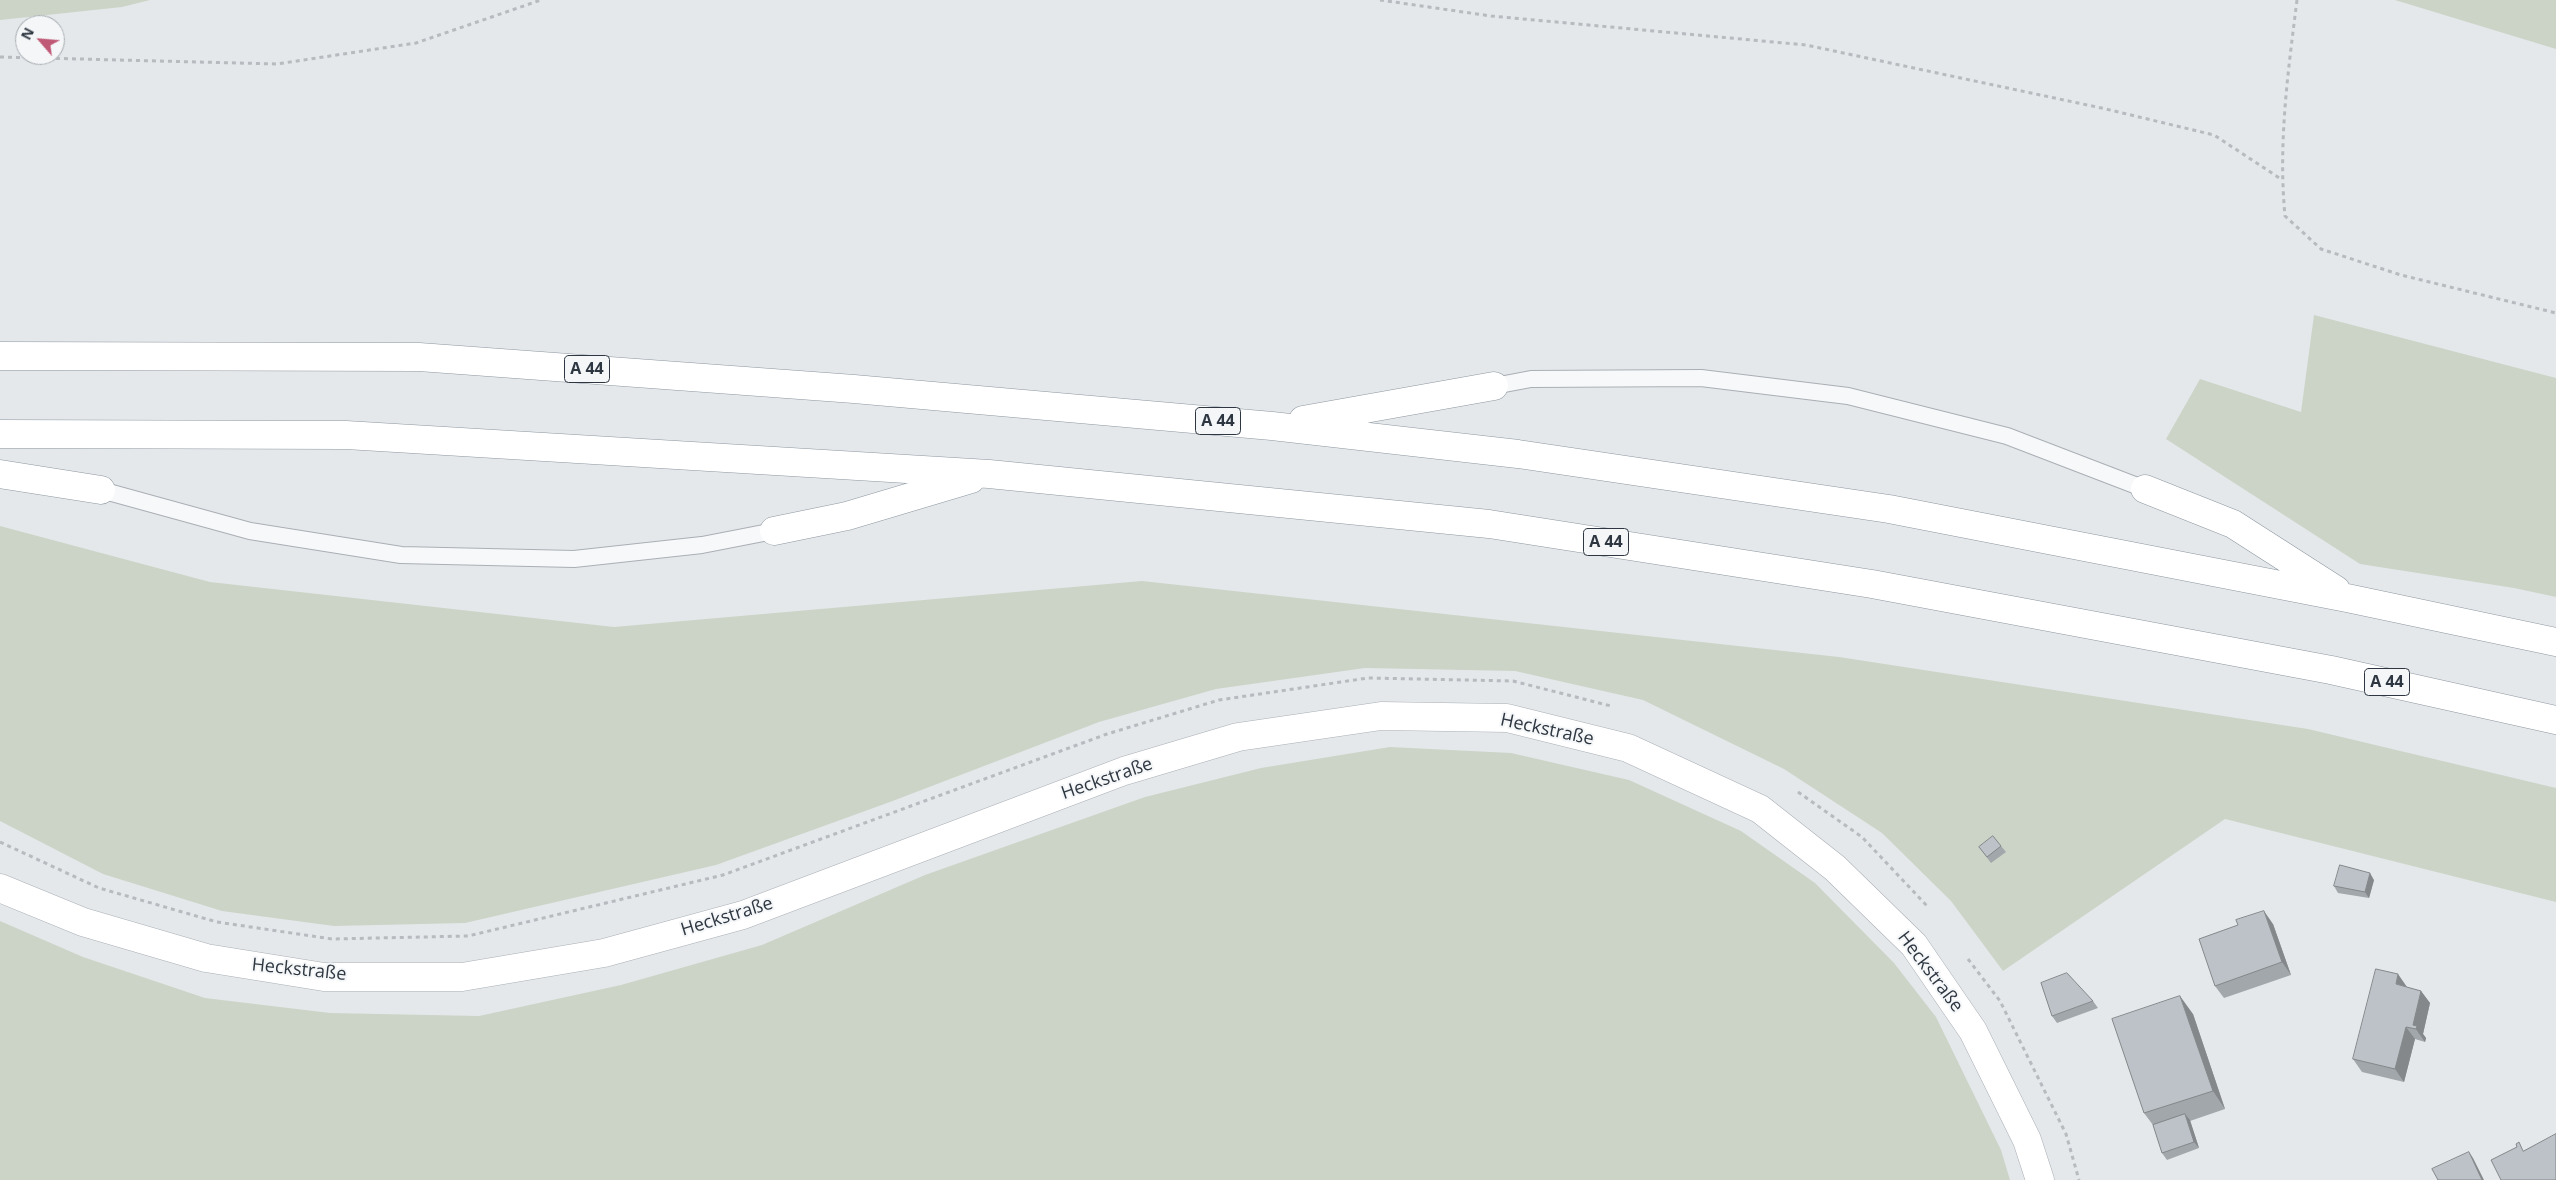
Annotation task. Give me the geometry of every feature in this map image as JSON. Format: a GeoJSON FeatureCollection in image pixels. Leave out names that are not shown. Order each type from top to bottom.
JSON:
{"type":"FeatureCollection","features":[{"type":"Feature","properties":{"kind":"main road","name":"A 44"},"geometry":{"type":"LineString","coordinates":[[0,356],[420,357],[854,389],[1272,426],[1518,454],[1889,509],[2348,598],[2556,642]]}},
{"type":"Feature","properties":{"kind":"main road"},"geometry":{"type":"LineString","coordinates":[[1272,426],[1494,386]]}},
{"type":"Feature","properties":{"kind":"main road","name":"A 44"},"geometry":{"type":"LineString","coordinates":[[0,434],[346,435],[989,474],[1489,524],[1862,582],[2331,670],[2556,720]]}},
{"type":"Feature","properties":{"kind":"main road"},"geometry":{"type":"LineString","coordinates":[[0,474],[101,490]]}},
{"type":"Feature","properties":{"kind":"main road"},"geometry":{"type":"LineString","coordinates":[[774,531],[847,516],[989,474]]}},
{"type":"Feature","properties":{"kind":"main road"},"geometry":{"type":"LineString","coordinates":[[2145,489],[2233,524],[2348,598]]}},
{"type":"Feature","properties":{"kind":"main road","name":"Heckstraße"},"geometry":{"type":"LineString","coordinates":[[0,888],[83,922],[206,958],[324,977],[462,977],[604,953],[742,915],[1124,771],[1238,737],[1381,716],[1507,718],[1628,748],[1760,810],[1835,868],[1914,945],[1973,1031],[2027,1140],[2040,1180]]}},
{"type":"Feature","properties":{"kind":"lane"},"geometry":{"type":"LineString","coordinates":[[1494,386],[1532,379],[1701,378],[1848,396],[2007,436],[2145,489]]}},
{"type":"Feature","properties":{"kind":"lane"},"geometry":{"type":"LineString","coordinates":[[101,490],[250,531],[401,555],[574,559],[702,545],[774,531]]}},
{"type":"Feature","properties":{"kind":"path"},"geometry":{"type":"LineString","coordinates":[[0,57],[277,64],[416,43],[541,0]]}},
{"type":"Feature","properties":{"kind":"path"},"geometry":{"type":"LineString","coordinates":[[1380,0],[1491,16],[1806,45],[2106,109],[2214,135],[2281,179]]}},
{"type":"Feature","properties":{"kind":"path"},"geometry":{"type":"LineString","coordinates":[[2297,0],[2284,115],[2281,179],[2285,216],[2321,249],[2401,275],[2556,313]]}},
{"type":"Feature","properties":{"kind":"path"},"geometry":{"type":"LineString","coordinates":[[0,842],[99,888],[217,922],[332,939],[468,936],[723,875],[1107,734],[1219,700],[1377,678],[1512,681],[1618,708]]}},
{"type":"Feature","properties":{"kind":"path"},"geometry":{"type":"LineString","coordinates":[[1793,789],[1862,837],[1930,909]]}},
{"type":"Feature","properties":{"kind":"path"},"geometry":{"type":"LineString","coordinates":[[1965,955],[2000,1001],[2066,1134],[2079,1180]]}},
{"type":"Feature","properties":{"kind":"shaded area"},"geometry":{"type":"Polygon","coordinates":[[[0,0],[150,0],[122,7],[47,15],[15,15],[15,18],[0,20],[0,0]]]}},
{"type":"Feature","properties":{"kind":"shaded area"},"geometry":{"type":"Polygon","coordinates":[[[2395,0],[2556,0],[2556,49],[2395,0]]]}},
{"type":"Feature","properties":{"kind":"shaded area"},"geometry":{"type":"Polygon","coordinates":[[[2314,315],[2556,378],[2556,597],[2514,588],[2360,564],[2166,439],[2200,379],[2301,412],[2314,315]]]}},
{"type":"Feature","properties":{"kind":"shaded area"},"geometry":{"type":"Polygon","coordinates":[[[0,526],[210,582],[614,627],[1142,581],[1839,657],[2308,729],[2556,788],[2556,902],[2225,819],[2003,971],[1951,901],[1882,833],[1784,769],[1643,700],[1515,671],[1365,668],[1216,689],[1099,722],[890,802],[716,865],[465,923],[334,926],[222,911],[103,874],[0,821],[0,526]]]}},
{"type":"Feature","properties":{"kind":"shaded area"},"geometry":{"type":"Polygon","coordinates":[[[1390,747],[1511,753],[1629,780],[1741,831],[1815,883],[1894,963],[1936,1017],[2001,1150],[2010,1180],[0,1180],[0,921],[83,957],[205,998],[330,1013],[479,1016],[621,985],[762,945],[925,875],[1145,797],[1261,768],[1390,747]]]}},
{"type":"Feature","properties":{"kind":"building"},"geometry":{"type":"Polygon","coordinates":[[[1993,836],[2001,846],[1987,857],[1979,847],[1993,836]]]}},
{"type":"Feature","properties":{"kind":"building"},"geometry":{"type":"Polygon","coordinates":[[[2340,865],[2370,873],[2365,892],[2334,886],[2340,865]]]}},
{"type":"Feature","properties":{"kind":"building"},"geometry":{"type":"Polygon","coordinates":[[[2264,911],[2282,962],[2215,986],[2199,939],[2238,925],[2236,920],[2264,911]]]}},
{"type":"Feature","properties":{"kind":"building"},"geometry":{"type":"Polygon","coordinates":[[[2376,969],[2398,974],[2396,984],[2421,991],[2413,1025],[2417,1026],[2416,1029],[2406,1027],[2395,1069],[2353,1059],[2376,969]]]}},
{"type":"Feature","properties":{"kind":"building"},"geometry":{"type":"Polygon","coordinates":[[[2067,973],[2093,1001],[2052,1016],[2041,983],[2067,973]]]}},
{"type":"Feature","properties":{"kind":"building"},"geometry":{"type":"Polygon","coordinates":[[[2180,996],[2213,1091],[2144,1113],[2112,1019],[2180,996]]]}},
{"type":"Feature","properties":{"kind":"building"},"geometry":{"type":"Polygon","coordinates":[[[2185,1114],[2194,1142],[2162,1153],[2153,1125],[2185,1114]]]}},
{"type":"Feature","properties":{"kind":"building"},"geometry":{"type":"Polygon","coordinates":[[[2556,1134],[2556,1180],[2501,1180],[2491,1160],[2517,1147],[2516,1144],[2519,1142],[2523,1151],[2556,1134]]]}},
{"type":"Feature","properties":{"kind":"building"},"geometry":{"type":"Polygon","coordinates":[[[2469,1152],[2482,1180],[2438,1180],[2432,1169],[2469,1152]]]}}]}
